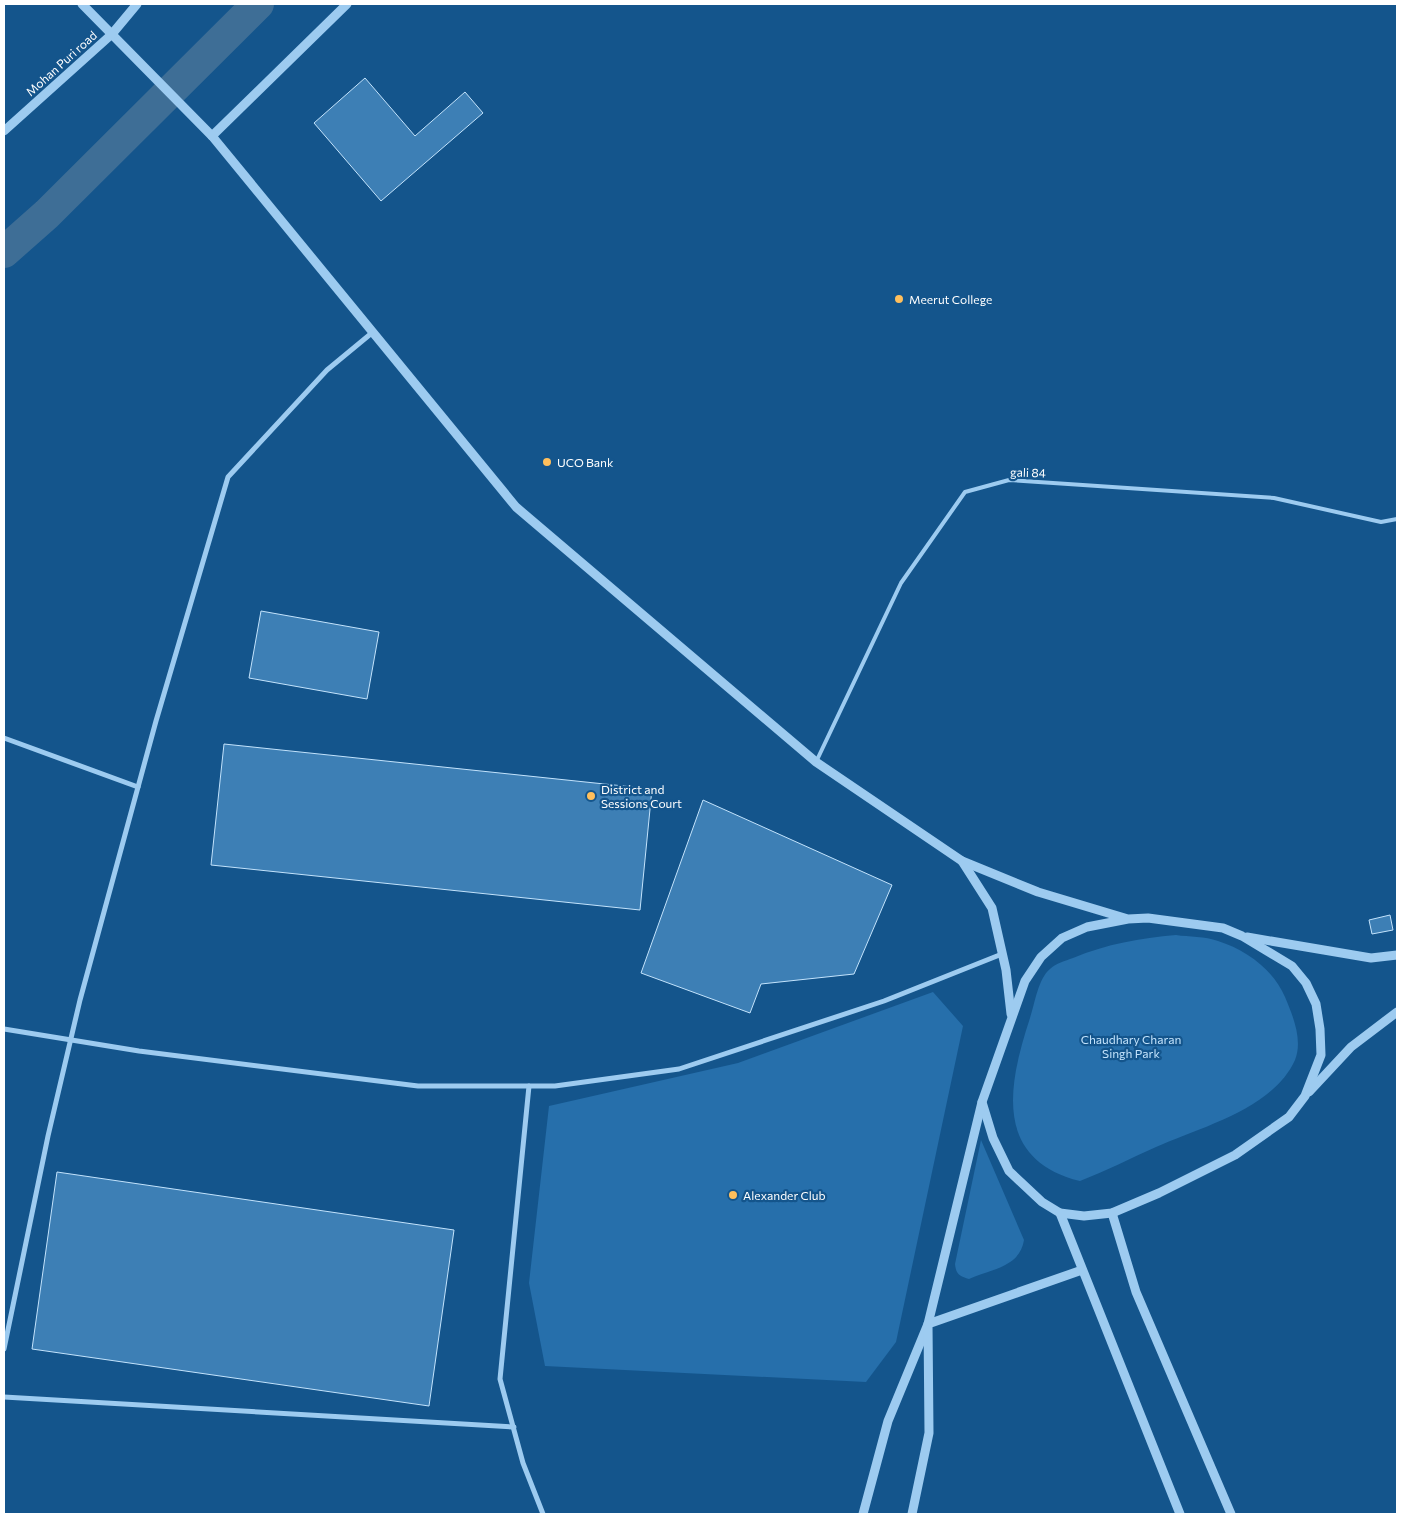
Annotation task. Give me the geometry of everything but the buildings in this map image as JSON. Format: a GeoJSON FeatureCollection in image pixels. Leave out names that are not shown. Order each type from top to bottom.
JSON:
{"type":"FeatureCollection","features":[{"type":"Feature","properties":{"kind":"street"},"geometry":{"type":"LineString","coordinates":[[82,4],[212,136],[516,507],[816,762],[962,861],[1038,892],[1128,919],[1202,924],[1223,928],[1242,936],[1292,966],[1306,983],[1316,1004],[1320,1029],[1321,1055],[1305,1096]]}},
{"type":"Feature","properties":{"kind":"street","name":"Mohan Puri road"},"geometry":{"type":"LineString","coordinates":[[4,131],[112,34],[138,4]]}},
{"type":"Feature","properties":{"kind":"street"},"geometry":{"type":"LineString","coordinates":[[212,136],[347,4]]}},
{"type":"Feature","properties":{"kind":"street"},"geometry":{"type":"LineString","coordinates":[[4,1348],[71,1041],[138,787],[228,478],[327,370],[373,332]]}},
{"type":"Feature","properties":{"kind":"street"},"geometry":{"type":"LineString","coordinates":[[4,738],[138,787]]}},
{"type":"Feature","properties":{"kind":"street"},"geometry":{"type":"LineString","coordinates":[[962,861],[992,908],[1012,1016]]}},
{"type":"Feature","properties":{"kind":"street"},"geometry":{"type":"LineString","coordinates":[[863,1514],[888,1421],[928,1324],[982,1102],[1024,982],[1041,957],[1062,938],[1087,927],[1128,919]]}},
{"type":"Feature","properties":{"kind":"street"},"geometry":{"type":"LineString","coordinates":[[1242,936],[1371,958],[1397,955]]}},
{"type":"Feature","properties":{"kind":"street"},"geometry":{"type":"LineString","coordinates":[[4,1029],[71,1041],[418,1086],[555,1086],[679,1069],[884,1000],[1002,954]]}},
{"type":"Feature","properties":{"kind":"street"},"geometry":{"type":"LineString","coordinates":[[982,1102],[993,1138],[1008,1172],[1042,1202],[1060,1213],[1084,1216],[1112,1213],[1201,1174],[1235,1155],[1289,1117],[1305,1096],[1351,1047],[1397,1012]]}},
{"type":"Feature","properties":{"kind":"street"},"geometry":{"type":"LineString","coordinates":[[530,1086],[511,1246],[500,1379],[524,1463],[543,1514]]}},
{"type":"Feature","properties":{"kind":"street"},"geometry":{"type":"LineString","coordinates":[[1060,1213],[1180,1514]]}},
{"type":"Feature","properties":{"kind":"street"},"geometry":{"type":"LineString","coordinates":[[1112,1213],[1136,1292],[1231,1514]]}},
{"type":"Feature","properties":{"kind":"street"},"geometry":{"type":"LineString","coordinates":[[928,1324],[1082,1270]]}},
{"type":"Feature","properties":{"kind":"street"},"geometry":{"type":"LineString","coordinates":[[912,1514],[929,1432],[928,1324]]}},
{"type":"Feature","properties":{"kind":"street"},"geometry":{"type":"LineString","coordinates":[[4,1397],[514,1427]]}},
{"type":"Feature","properties":{"kind":"lane","name":"gali 84"},"geometry":{"type":"LineString","coordinates":[[816,762],[901,584],[965,492],[1009,480],[1274,498],[1381,522],[1397,519]]}},
{"type":"Feature","properties":{"kind":"green space","name":"Chaudhary Charan Singh Park"},"geometry":{"type":"Polygon","coordinates":[[[1176,935],[1213,939],[1248,955],[1266,969],[1280,987],[1294,1020],[1298,1044],[1295,1060],[1285,1077],[1270,1091],[1253,1104],[1214,1124],[1156,1147],[1080,1181],[1052,1170],[1032,1156],[1020,1137],[1014,1116],[1013,1093],[1022,1043],[1037,992],[1046,973],[1055,965],[1064,961],[1111,945],[1176,935]]]}},
{"type":"Feature","properties":{"kind":"green space","name":"Alexander Club"},"geometry":{"type":"Polygon","coordinates":[[[933,992],[963,1026],[896,1342],[866,1382],[545,1366],[529,1283],[549,1106],[738,1063],[933,992]]]}},
{"type":"Feature","properties":{"kind":"green space"},"geometry":{"type":"Polygon","coordinates":[[[981,1140],[1024,1240],[1017,1256],[1011,1262],[969,1279],[959,1274],[955,1264],[981,1140]]]}},
{"type":"Feature","properties":{"kind":"waterway"},"geometry":{"type":"LineString","coordinates":[[4,252],[47,214],[258,4]]}},
{"type":"Feature","properties":{"kind":"place","name":"Meerut College"},"geometry":{"type":"Point","coordinates":[899,299]}},
{"type":"Feature","properties":{"kind":"place","name":"UCO Bank"},"geometry":{"type":"Point","coordinates":[547,462]}},
{"type":"Feature","properties":{"kind":"place","name":"District and Sessions Court"},"geometry":{"type":"Point","coordinates":[591,796]}},
{"type":"Feature","properties":{"kind":"place","name":"Alexander Club"},"geometry":{"type":"Point","coordinates":[733,1195]}}]}
